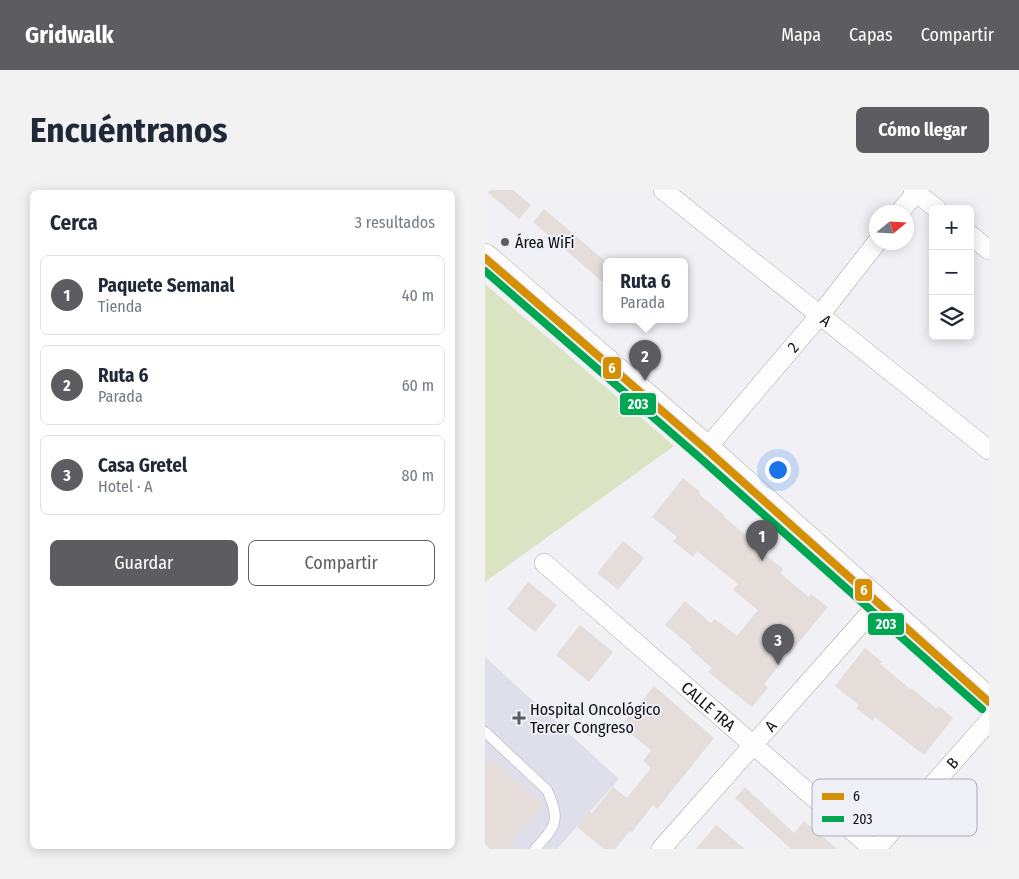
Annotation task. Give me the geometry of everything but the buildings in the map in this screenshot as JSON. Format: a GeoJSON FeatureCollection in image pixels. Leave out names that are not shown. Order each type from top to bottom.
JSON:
{"type":"FeatureCollection","features":[{"type":"Feature","properties":{"kind":"main road"},"geometry":{"type":"LineString","coordinates":[[485,258],[706,448],[989,702]]}},
{"type":"Feature","properties":{"kind":"street","name":"A"},"geometry":{"type":"LineString","coordinates":[[663,190],[989,450]]}},
{"type":"Feature","properties":{"kind":"street"},"geometry":{"type":"LineString","coordinates":[[905,205],[916,191],[932,205]]}},
{"type":"Feature","properties":{"kind":"street"},"geometry":{"type":"LineString","coordinates":[[974,238],[989,250]]}},
{"type":"Feature","properties":{"kind":"street","name":"2"},"geometry":{"type":"LineString","coordinates":[[706,448],[820,315],[871,250]]}},
{"type":"Feature","properties":{"kind":"street","name":"CALLE 1RA"},"geometry":{"type":"LineString","coordinates":[[544,563],[812,795]]}},
{"type":"Feature","properties":{"kind":"street","name":"A"},"geometry":{"type":"LineString","coordinates":[[661,849],[879,603]]}},
{"type":"Feature","properties":{"kind":"street","name":"B"},"geometry":{"type":"LineString","coordinates":[[937,779],[989,721]]}},
{"type":"Feature","properties":{"kind":"street","name":"CALLE 1RA"},"geometry":{"type":"LineString","coordinates":[[859,836],[874,849]]}},
{"type":"Feature","properties":{"kind":"street","name":"B"},"geometry":{"type":"LineString","coordinates":[[874,849],[886,836]]}},
{"type":"Feature","properties":{"kind":"lane"},"geometry":{"type":"LineString","coordinates":[[485,732],[547,790],[553,802],[555,818],[553,830],[535,849]]}},
{"type":"Feature","properties":{"kind":"shaded area","name":"Hospital Oncológico Tercer Congreso"},"geometry":{"type":"Polygon","coordinates":[[[485,657],[619,779],[557,849],[485,849],[485,657]]]}},
{"type":"Feature","properties":{"kind":"green space"},"geometry":{"type":"Polygon","coordinates":[[[485,284],[674,446],[485,582],[485,284]]]}},
{"type":"Feature","properties":{"kind":"transit line","name":"6"},"geometry":{"type":"LineString","coordinates":[[485,258],[706,449],[989,702]]}},
{"type":"Feature","properties":{"kind":"transit line","name":"203"},"geometry":{"type":"LineString","coordinates":[[485,271],[699,457],[982,709]]}},
{"type":"Feature","properties":{"kind":"place","name":"Área WiFi"},"geometry":{"type":"Point","coordinates":[505,242]}},
{"type":"Feature","properties":{"kind":"place","name":"Ruta 6"},"geometry":{"type":"Point","coordinates":[645,381]}},
{"type":"Feature","properties":{"kind":"place","name":"Paquete Semanal"},"geometry":{"type":"Point","coordinates":[762,561]}},
{"type":"Feature","properties":{"kind":"place","name":"Casa Gretel"},"geometry":{"type":"Point","coordinates":[778,665]}},
{"type":"Feature","properties":{"kind":"place","name":"Hospital Oncológico Tercer Congreso"},"geometry":{"type":"Point","coordinates":[519,718]}}]}
